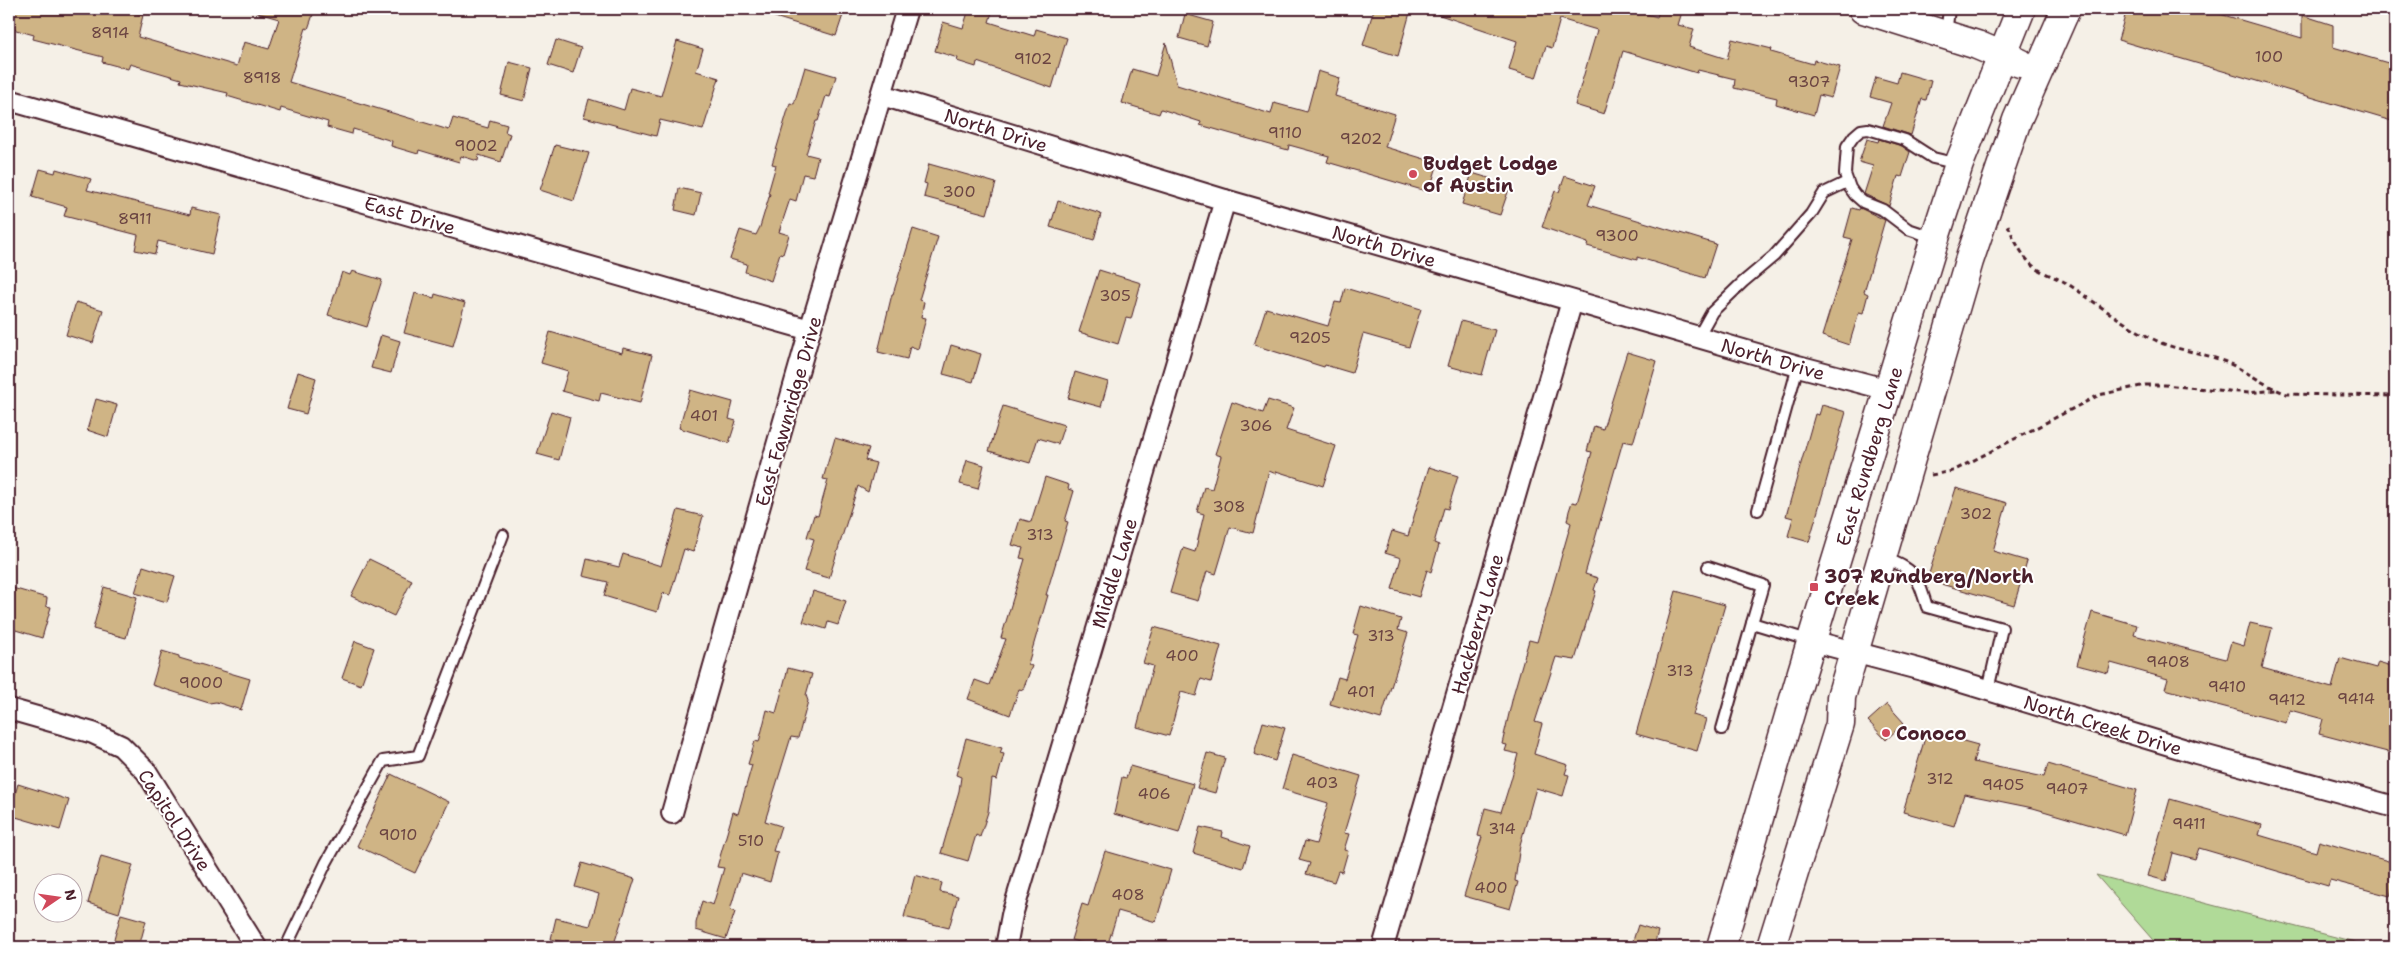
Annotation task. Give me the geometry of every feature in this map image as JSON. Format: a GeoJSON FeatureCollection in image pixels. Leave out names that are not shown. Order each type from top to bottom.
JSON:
{"type":"FeatureCollection","features":[{"type":"Feature","properties":{"kind":"main road"},"geometry":{"type":"LineString","coordinates":[[1862,9],[1947,22],[2004,55],[2038,70]]}},
{"type":"Feature","properties":{"kind":"main road","name":"East Rundberg Lane"},"geometry":{"type":"LineString","coordinates":[[1721,947],[1935,238],[1959,164],[2021,9]]}},
{"type":"Feature","properties":{"kind":"main road"},"geometry":{"type":"LineString","coordinates":[[1771,947],[1840,724],[1841,697],[1853,653],[1969,261],[2017,120],[2066,9]]}},
{"type":"Feature","properties":{"kind":"street","name":"East Fawnridge Drive"},"geometry":{"type":"LineString","coordinates":[[672,814],[810,330],[907,9]]}},
{"type":"Feature","properties":{"kind":"street","name":"North Drive"},"geometry":{"type":"LineString","coordinates":[[882,95],[1225,200],[1798,366],[1889,390]]}},
{"type":"Feature","properties":{"kind":"street","name":"East Drive"},"geometry":{"type":"LineString","coordinates":[[9,100],[810,330]]}},
{"type":"Feature","properties":{"kind":"street","name":"Middle Lane"},"geometry":{"type":"LineString","coordinates":[[1006,947],[1012,915],[1225,200]]}},
{"type":"Feature","properties":{"kind":"street","name":"Hackberry Lane"},"geometry":{"type":"LineString","coordinates":[[1383,947],[1572,301]]}},
{"type":"Feature","properties":{"kind":"street","name":"North Creek Drive"},"geometry":{"type":"LineString","coordinates":[[1812,641],[1922,670],[2196,754],[2395,807]]}},
{"type":"Feature","properties":{"kind":"street","name":"Capitol Drive"},"geometry":{"type":"LineString","coordinates":[[9,709],[93,733],[122,746],[146,770],[256,947]]}},
{"type":"Feature","properties":{"kind":"lane"},"geometry":{"type":"LineString","coordinates":[[1935,238],[1915,233],[1883,210],[1863,202],[1855,195],[1847,182],[1844,164],[1848,142],[1861,130],[1868,129],[1905,140],[1933,158],[1959,164]]}},
{"type":"Feature","properties":{"kind":"lane"},"geometry":{"type":"LineString","coordinates":[[1698,337],[1712,312],[1742,282],[1774,256],[1811,214],[1824,193],[1847,182]]}},
{"type":"Feature","properties":{"kind":"lane"},"geometry":{"type":"LineString","coordinates":[[1758,510],[1798,366]]}},
{"type":"Feature","properties":{"kind":"lane"},"geometry":{"type":"LineString","coordinates":[[286,947],[326,863],[383,761],[418,756],[503,535]]}},
{"type":"Feature","properties":{"kind":"lane"},"geometry":{"type":"LineString","coordinates":[[1881,557],[1909,568],[1920,583],[1927,607],[2002,628],[1988,690]]}},
{"type":"Feature","properties":{"kind":"lane"},"geometry":{"type":"LineString","coordinates":[[1708,567],[1763,585],[1722,729]]}},
{"type":"Feature","properties":{"kind":"lane"},"geometry":{"type":"LineString","coordinates":[[1752,623],[1812,641]]}},
{"type":"Feature","properties":{"kind":"path"},"geometry":{"type":"LineString","coordinates":[[2006,218],[2011,234],[2032,266],[2068,284],[2078,293],[2097,303],[2137,330],[2163,343],[2221,360],[2246,371],[2286,394],[2395,396]]}},
{"type":"Feature","properties":{"kind":"path"},"geometry":{"type":"LineString","coordinates":[[1922,477],[1953,471],[2020,438],[2067,410],[2108,393],[2145,385],[2165,385],[2244,393],[2277,390]]}},
{"type":"Feature","properties":{"kind":"green space"},"geometry":{"type":"Polygon","coordinates":[[[2096,875],[2374,947],[2159,947],[2096,875]]]}},
{"type":"Feature","properties":{"kind":"building"},"geometry":{"type":"Polygon","coordinates":[[[12,9],[120,9],[143,15],[138,37],[237,66],[244,42],[269,49],[279,19],[258,13],[258,9],[315,9],[308,29],[306,28],[289,82],[449,130],[453,118],[488,128],[490,120],[507,125],[505,132],[510,134],[501,162],[479,155],[478,161],[461,156],[459,162],[419,150],[418,154],[391,146],[392,141],[353,129],[352,134],[327,127],[328,122],[281,108],[280,112],[227,96],[228,93],[180,82],[181,79],[130,64],[128,69],[102,62],[103,57],[33,39],[34,35],[9,28],[12,9]]]}},
{"type":"Feature","properties":{"kind":"building"},"geometry":{"type":"Polygon","coordinates":[[[762,9],[831,9],[844,12],[836,36],[762,13],[762,9]]]}},
{"type":"Feature","properties":{"kind":"building"},"geometry":{"type":"Polygon","coordinates":[[[969,9],[993,9],[989,22],[1034,36],[1036,29],[1067,38],[1052,88],[977,62],[976,67],[957,61],[958,58],[935,51],[943,22],[963,28],[969,9]]]}},
{"type":"Feature","properties":{"kind":"building"},"geometry":{"type":"Polygon","coordinates":[[[1374,9],[1411,9],[1398,56],[1363,45],[1374,9]]]}},
{"type":"Feature","properties":{"kind":"building"},"geometry":{"type":"Polygon","coordinates":[[[1431,9],[1630,9],[1657,17],[1660,9],[1670,9],[1682,12],[1678,25],[1694,29],[1689,47],[1727,59],[1732,39],[1772,49],[1771,52],[1813,64],[1814,60],[1840,67],[1831,98],[1819,95],[1814,115],[1776,104],[1777,98],[1734,88],[1735,79],[1698,70],[1697,73],[1623,51],[1604,114],[1575,105],[1597,30],[1560,19],[1552,48],[1546,46],[1536,78],[1509,70],[1517,41],[1431,12],[1431,9]]]}},
{"type":"Feature","properties":{"kind":"building"},"geometry":{"type":"Polygon","coordinates":[[[2127,9],[2203,9],[2302,38],[2302,15],[2333,25],[2333,47],[2395,65],[2395,122],[2118,40],[2127,9]]]}},
{"type":"Feature","properties":{"kind":"building"},"geometry":{"type":"Polygon","coordinates":[[[1185,14],[1213,22],[1207,46],[1179,38],[1185,14]]]}},
{"type":"Feature","properties":{"kind":"building"},"geometry":{"type":"Polygon","coordinates":[[[556,40],[581,48],[573,73],[548,65],[556,40]]]}},
{"type":"Feature","properties":{"kind":"building"},"geometry":{"type":"Polygon","coordinates":[[[677,41],[703,49],[696,71],[719,78],[703,130],[660,120],[656,136],[584,117],[589,99],[624,110],[630,88],[661,96],[677,41]]]}},
{"type":"Feature","properties":{"kind":"building"},"geometry":{"type":"Polygon","coordinates":[[[1166,43],[1177,85],[1271,114],[1274,103],[1307,112],[1318,71],[1340,78],[1335,96],[1395,114],[1385,147],[1438,163],[1429,192],[1327,162],[1329,156],[1289,145],[1288,150],[1200,125],[1201,122],[1161,109],[1159,114],[1122,103],[1132,69],[1156,76],[1166,43]]]}},
{"type":"Feature","properties":{"kind":"building"},"geometry":{"type":"Polygon","coordinates":[[[509,62],[532,68],[524,101],[501,95],[509,62]]]}},
{"type":"Feature","properties":{"kind":"building"},"geometry":{"type":"Polygon","coordinates":[[[805,67],[836,76],[830,97],[826,96],[818,121],[816,121],[806,154],[818,157],[813,176],[803,174],[796,201],[790,199],[779,232],[789,235],[783,254],[780,253],[771,281],[745,272],[747,264],[730,259],[740,230],[756,235],[760,227],[776,165],[772,164],[790,103],[794,104],[805,67]]]}},
{"type":"Feature","properties":{"kind":"building"},"geometry":{"type":"Polygon","coordinates":[[[1900,72],[1931,81],[1926,100],[1922,99],[1911,135],[1883,126],[1891,103],[1870,97],[1876,77],[1897,83],[1900,72]]]}},
{"type":"Feature","properties":{"kind":"building"},"geometry":{"type":"Polygon","coordinates":[[[1867,139],[1878,142],[1879,139],[1902,146],[1910,152],[1902,177],[1898,176],[1889,206],[1864,194],[1873,166],[1859,162],[1867,139]]]}},
{"type":"Feature","properties":{"kind":"building"},"geometry":{"type":"Polygon","coordinates":[[[555,145],[589,153],[574,201],[540,190],[555,145]]]}},
{"type":"Feature","properties":{"kind":"building"},"geometry":{"type":"Polygon","coordinates":[[[929,164],[996,183],[987,214],[924,197],[927,184],[924,183],[929,164]]]}},
{"type":"Feature","properties":{"kind":"building"},"geometry":{"type":"Polygon","coordinates":[[[40,169],[55,173],[56,169],[91,179],[87,190],[190,215],[191,208],[221,215],[212,254],[158,241],[155,254],[135,250],[138,235],[64,216],[67,207],[32,197],[40,169]]]}},
{"type":"Feature","properties":{"kind":"building"},"geometry":{"type":"Polygon","coordinates":[[[1472,173],[1492,179],[1490,183],[1509,189],[1500,215],[1462,204],[1472,173]]]}},
{"type":"Feature","properties":{"kind":"building"},"geometry":{"type":"Polygon","coordinates":[[[1565,176],[1595,186],[1588,205],[1716,244],[1705,278],[1637,257],[1637,260],[1587,246],[1588,243],[1542,227],[1555,191],[1559,192],[1565,176]]]}},
{"type":"Feature","properties":{"kind":"building"},"geometry":{"type":"Polygon","coordinates":[[[679,188],[701,193],[696,215],[675,210],[679,188]]]}},
{"type":"Feature","properties":{"kind":"building"},"geometry":{"type":"Polygon","coordinates":[[[1058,201],[1101,214],[1094,240],[1050,227],[1058,201]]]}},
{"type":"Feature","properties":{"kind":"building"},"geometry":{"type":"Polygon","coordinates":[[[1852,208],[1859,210],[1860,208],[1885,220],[1864,292],[1868,294],[1863,313],[1859,312],[1849,345],[1822,336],[1852,239],[1844,237],[1852,208]]]}},
{"type":"Feature","properties":{"kind":"building"},"geometry":{"type":"Polygon","coordinates":[[[913,229],[938,237],[919,300],[924,302],[921,317],[926,318],[918,349],[910,346],[907,359],[878,352],[892,294],[913,229]]]}},
{"type":"Feature","properties":{"kind":"building"},"geometry":{"type":"Polygon","coordinates":[[[1099,270],[1141,283],[1131,319],[1126,318],[1118,344],[1079,332],[1099,270]]]}},
{"type":"Feature","properties":{"kind":"building"},"geometry":{"type":"Polygon","coordinates":[[[352,271],[382,280],[367,327],[328,315],[342,272],[350,275],[352,271]]]}},
{"type":"Feature","properties":{"kind":"building"},"geometry":{"type":"Polygon","coordinates":[[[1345,288],[1421,309],[1409,347],[1363,334],[1352,373],[1325,365],[1324,367],[1254,345],[1266,308],[1328,326],[1335,302],[1341,303],[1345,288]]]}},
{"type":"Feature","properties":{"kind":"building"},"geometry":{"type":"Polygon","coordinates":[[[415,293],[434,298],[435,294],[465,303],[453,346],[404,333],[415,293]]]}},
{"type":"Feature","properties":{"kind":"building"},"geometry":{"type":"Polygon","coordinates":[[[76,302],[103,310],[93,343],[66,335],[76,302]]]}},
{"type":"Feature","properties":{"kind":"building"},"geometry":{"type":"Polygon","coordinates":[[[1461,321],[1495,330],[1482,375],[1448,366],[1461,321]]]}},
{"type":"Feature","properties":{"kind":"building"},"geometry":{"type":"Polygon","coordinates":[[[550,332],[622,353],[623,348],[652,355],[640,403],[601,393],[599,401],[562,391],[568,371],[541,363],[550,332]]]}},
{"type":"Feature","properties":{"kind":"building"},"geometry":{"type":"Polygon","coordinates":[[[381,335],[400,341],[391,373],[371,368],[381,335]]]}},
{"type":"Feature","properties":{"kind":"building"},"geometry":{"type":"Polygon","coordinates":[[[951,345],[981,354],[973,382],[943,374],[951,345]]]}},
{"type":"Feature","properties":{"kind":"building"},"geometry":{"type":"Polygon","coordinates":[[[1627,352],[1657,361],[1633,443],[1623,441],[1585,574],[1598,578],[1594,590],[1596,591],[1575,660],[1556,657],[1535,722],[1542,724],[1534,754],[1568,765],[1565,774],[1569,775],[1563,796],[1536,788],[1520,845],[1515,881],[1518,882],[1510,909],[1464,896],[1482,837],[1478,836],[1485,808],[1501,812],[1511,780],[1518,754],[1505,751],[1507,745],[1502,744],[1514,692],[1529,640],[1537,642],[1571,523],[1567,521],[1569,511],[1572,502],[1577,503],[1592,452],[1587,451],[1594,426],[1603,429],[1627,352]]]}},
{"type":"Feature","properties":{"kind":"building"},"geometry":{"type":"Polygon","coordinates":[[[298,372],[316,378],[306,414],[287,409],[298,372]]]}},
{"type":"Feature","properties":{"kind":"building"},"geometry":{"type":"Polygon","coordinates":[[[1075,372],[1108,382],[1101,407],[1068,398],[1075,372]]]}},
{"type":"Feature","properties":{"kind":"building"},"geometry":{"type":"Polygon","coordinates":[[[690,390],[733,402],[729,419],[736,421],[729,443],[679,428],[690,390]]]}},
{"type":"Feature","properties":{"kind":"building"},"geometry":{"type":"Polygon","coordinates":[[[96,399],[117,405],[108,437],[87,430],[96,399]]]}},
{"type":"Feature","properties":{"kind":"building"},"geometry":{"type":"Polygon","coordinates":[[[1268,400],[1294,408],[1286,430],[1336,446],[1323,486],[1276,471],[1276,474],[1269,471],[1253,533],[1230,527],[1216,574],[1207,571],[1198,601],[1170,593],[1183,548],[1195,552],[1204,514],[1197,512],[1204,487],[1212,489],[1221,456],[1215,454],[1232,402],[1263,413],[1268,400]]]}},
{"type":"Feature","properties":{"kind":"building"},"geometry":{"type":"Polygon","coordinates":[[[1822,405],[1846,412],[1809,542],[1788,536],[1793,518],[1786,516],[1815,414],[1819,415],[1822,405]]]}},
{"type":"Feature","properties":{"kind":"building"},"geometry":{"type":"Polygon","coordinates":[[[1003,406],[1064,425],[1058,444],[1038,438],[1030,463],[989,451],[1003,406]]]}},
{"type":"Feature","properties":{"kind":"building"},"geometry":{"type":"Polygon","coordinates":[[[551,411],[570,417],[559,460],[537,454],[551,411]]]}},
{"type":"Feature","properties":{"kind":"building"},"geometry":{"type":"Polygon","coordinates":[[[835,438],[869,448],[865,460],[876,463],[868,492],[858,486],[829,578],[804,571],[814,539],[807,537],[814,515],[818,516],[828,480],[823,479],[835,438]]]}},
{"type":"Feature","properties":{"kind":"building"},"geometry":{"type":"Polygon","coordinates":[[[967,460],[984,465],[978,489],[960,484],[967,460]]]}},
{"type":"Feature","properties":{"kind":"building"},"geometry":{"type":"Polygon","coordinates":[[[1429,467],[1458,476],[1448,509],[1444,508],[1434,543],[1439,545],[1431,572],[1427,570],[1419,597],[1392,589],[1401,558],[1385,553],[1392,531],[1408,536],[1429,467]]]}},
{"type":"Feature","properties":{"kind":"building"},"geometry":{"type":"Polygon","coordinates":[[[1045,477],[1069,485],[1068,489],[1074,491],[1065,521],[1068,522],[1028,664],[1032,666],[1023,690],[1019,689],[1010,715],[968,699],[975,680],[989,685],[1006,639],[1001,638],[1025,559],[1020,558],[1023,548],[1012,545],[1020,519],[1031,522],[1045,477]]]}},
{"type":"Feature","properties":{"kind":"building"},"geometry":{"type":"Polygon","coordinates":[[[1956,488],[2007,503],[1993,551],[2027,561],[2014,605],[1927,580],[1956,488]]]}},
{"type":"Feature","properties":{"kind":"building"},"geometry":{"type":"Polygon","coordinates":[[[678,510],[703,516],[693,552],[684,549],[670,595],[663,593],[657,612],[604,596],[608,582],[583,576],[587,559],[619,567],[623,554],[661,566],[678,510]]]}},
{"type":"Feature","properties":{"kind":"building"},"geometry":{"type":"Polygon","coordinates":[[[369,559],[412,580],[394,616],[351,596],[369,559]]]}},
{"type":"Feature","properties":{"kind":"building"},"geometry":{"type":"Polygon","coordinates":[[[143,566],[175,576],[167,602],[135,593],[143,566]]]}},
{"type":"Feature","properties":{"kind":"building"},"geometry":{"type":"Polygon","coordinates":[[[9,587],[47,598],[46,606],[51,607],[42,638],[9,628],[9,587]]]}},
{"type":"Feature","properties":{"kind":"building"},"geometry":{"type":"Polygon","coordinates":[[[104,587],[137,597],[126,638],[93,629],[104,587]]]}},
{"type":"Feature","properties":{"kind":"building"},"geometry":{"type":"Polygon","coordinates":[[[813,591],[846,601],[838,625],[828,622],[826,629],[803,622],[813,591]]]}},
{"type":"Feature","properties":{"kind":"building"},"geometry":{"type":"Polygon","coordinates":[[[1676,591],[1725,605],[1693,715],[1706,719],[1697,751],[1636,734],[1676,591]]]}},
{"type":"Feature","properties":{"kind":"building"},"geometry":{"type":"Polygon","coordinates":[[[1361,606],[1401,619],[1398,630],[1408,633],[1381,719],[1330,704],[1338,677],[1345,679],[1358,635],[1353,634],[1361,606]]]}},
{"type":"Feature","properties":{"kind":"building"},"geometry":{"type":"Polygon","coordinates":[[[2092,612],[2137,625],[2134,635],[2226,659],[2231,642],[2244,646],[2250,623],[2272,628],[2262,668],[2332,688],[2340,658],[2376,668],[2378,662],[2395,667],[2395,754],[2319,734],[2323,719],[2290,710],[2286,723],[2198,700],[2198,698],[2165,689],[2168,679],[2111,663],[2108,673],[2077,665],[2092,612]]]}},
{"type":"Feature","properties":{"kind":"building"},"geometry":{"type":"Polygon","coordinates":[[[1154,627],[1221,646],[1211,682],[1201,679],[1196,696],[1181,692],[1169,736],[1137,727],[1153,666],[1143,663],[1154,627]]]}},
{"type":"Feature","properties":{"kind":"building"},"geometry":{"type":"Polygon","coordinates":[[[355,641],[374,648],[361,685],[342,678],[355,641]]]}},
{"type":"Feature","properties":{"kind":"building"},"geometry":{"type":"Polygon","coordinates":[[[162,651],[179,656],[179,658],[250,679],[241,710],[216,702],[209,703],[152,685],[162,651]]]}},
{"type":"Feature","properties":{"kind":"building"},"geometry":{"type":"Polygon","coordinates":[[[788,668],[812,674],[806,695],[808,701],[798,738],[791,737],[765,821],[781,826],[773,851],[778,852],[770,882],[741,873],[730,910],[735,912],[726,939],[696,930],[696,923],[702,901],[713,905],[724,868],[717,867],[733,812],[738,814],[752,765],[748,764],[755,741],[759,742],[767,710],[776,713],[788,668]]]}},
{"type":"Feature","properties":{"kind":"building"},"geometry":{"type":"Polygon","coordinates":[[[1887,704],[1904,723],[1886,740],[1868,721],[1887,704]]]}},
{"type":"Feature","properties":{"kind":"building"},"geometry":{"type":"Polygon","coordinates":[[[1263,722],[1285,728],[1275,761],[1254,754],[1263,722]]]}},
{"type":"Feature","properties":{"kind":"building"},"geometry":{"type":"Polygon","coordinates":[[[1927,731],[1978,745],[1973,762],[2044,777],[2048,764],[2137,790],[2125,835],[2033,808],[1964,794],[1954,826],[1903,812],[1927,731]]]}},
{"type":"Feature","properties":{"kind":"building"},"geometry":{"type":"Polygon","coordinates":[[[966,738],[1002,748],[1000,753],[1004,754],[997,780],[992,779],[988,812],[980,837],[976,835],[968,861],[941,853],[959,791],[961,777],[956,775],[966,738]]]}},
{"type":"Feature","properties":{"kind":"building"},"geometry":{"type":"Polygon","coordinates":[[[1207,753],[1225,758],[1215,793],[1197,788],[1207,753]]]}},
{"type":"Feature","properties":{"kind":"building"},"geometry":{"type":"Polygon","coordinates":[[[1292,755],[1361,776],[1344,833],[1349,834],[1344,850],[1348,851],[1342,872],[1338,871],[1334,882],[1306,874],[1310,863],[1299,860],[1305,841],[1316,844],[1328,803],[1282,789],[1292,755]]]}},
{"type":"Feature","properties":{"kind":"building"},"geometry":{"type":"Polygon","coordinates":[[[1130,766],[1193,784],[1179,833],[1114,814],[1122,777],[1126,778],[1130,766]]]}},
{"type":"Feature","properties":{"kind":"building"},"geometry":{"type":"Polygon","coordinates":[[[391,774],[449,802],[415,873],[357,846],[391,774]]]}},
{"type":"Feature","properties":{"kind":"building"},"geometry":{"type":"Polygon","coordinates":[[[18,784],[69,800],[60,830],[9,815],[18,784]]]}},
{"type":"Feature","properties":{"kind":"building"},"geometry":{"type":"Polygon","coordinates":[[[2170,799],[2262,825],[2259,835],[2316,852],[2319,841],[2395,863],[2395,879],[2390,896],[2330,880],[2328,886],[2199,848],[2195,859],[2173,853],[2166,881],[2148,876],[2170,799]]]}},
{"type":"Feature","properties":{"kind":"building"},"geometry":{"type":"Polygon","coordinates":[[[1200,827],[1223,832],[1222,837],[1250,846],[1243,868],[1193,853],[1200,827]]]}},
{"type":"Feature","properties":{"kind":"building"},"geometry":{"type":"Polygon","coordinates":[[[1105,851],[1171,870],[1156,922],[1118,911],[1107,947],[1096,947],[1071,940],[1082,904],[1088,906],[1105,851]]]}},
{"type":"Feature","properties":{"kind":"building"},"geometry":{"type":"Polygon","coordinates":[[[101,856],[133,865],[119,913],[88,903],[101,856]]]}},
{"type":"Feature","properties":{"kind":"building"},"geometry":{"type":"Polygon","coordinates":[[[582,863],[635,879],[613,947],[586,947],[551,939],[556,918],[590,926],[599,894],[575,887],[582,863]]]}},
{"type":"Feature","properties":{"kind":"building"},"geometry":{"type":"Polygon","coordinates":[[[915,875],[942,883],[940,892],[958,896],[949,928],[904,917],[915,875]]]}},
{"type":"Feature","properties":{"kind":"building"},"geometry":{"type":"Polygon","coordinates":[[[121,914],[146,921],[139,947],[112,947],[121,914]]]}},
{"type":"Feature","properties":{"kind":"building"},"geometry":{"type":"Polygon","coordinates":[[[1638,925],[1658,931],[1654,947],[1631,947],[1638,925]]]}},
{"type":"Feature","properties":{"kind":"place","name":"Budget Lodge of Austin"},"geometry":{"type":"Point","coordinates":[1413,174]}},
{"type":"Feature","properties":{"kind":"place","name":"307 Rundberg/North Creek"},"geometry":{"type":"Point","coordinates":[1814,587]}},
{"type":"Feature","properties":{"kind":"place","name":"Conoco"},"geometry":{"type":"Point","coordinates":[1886,733]}}]}
